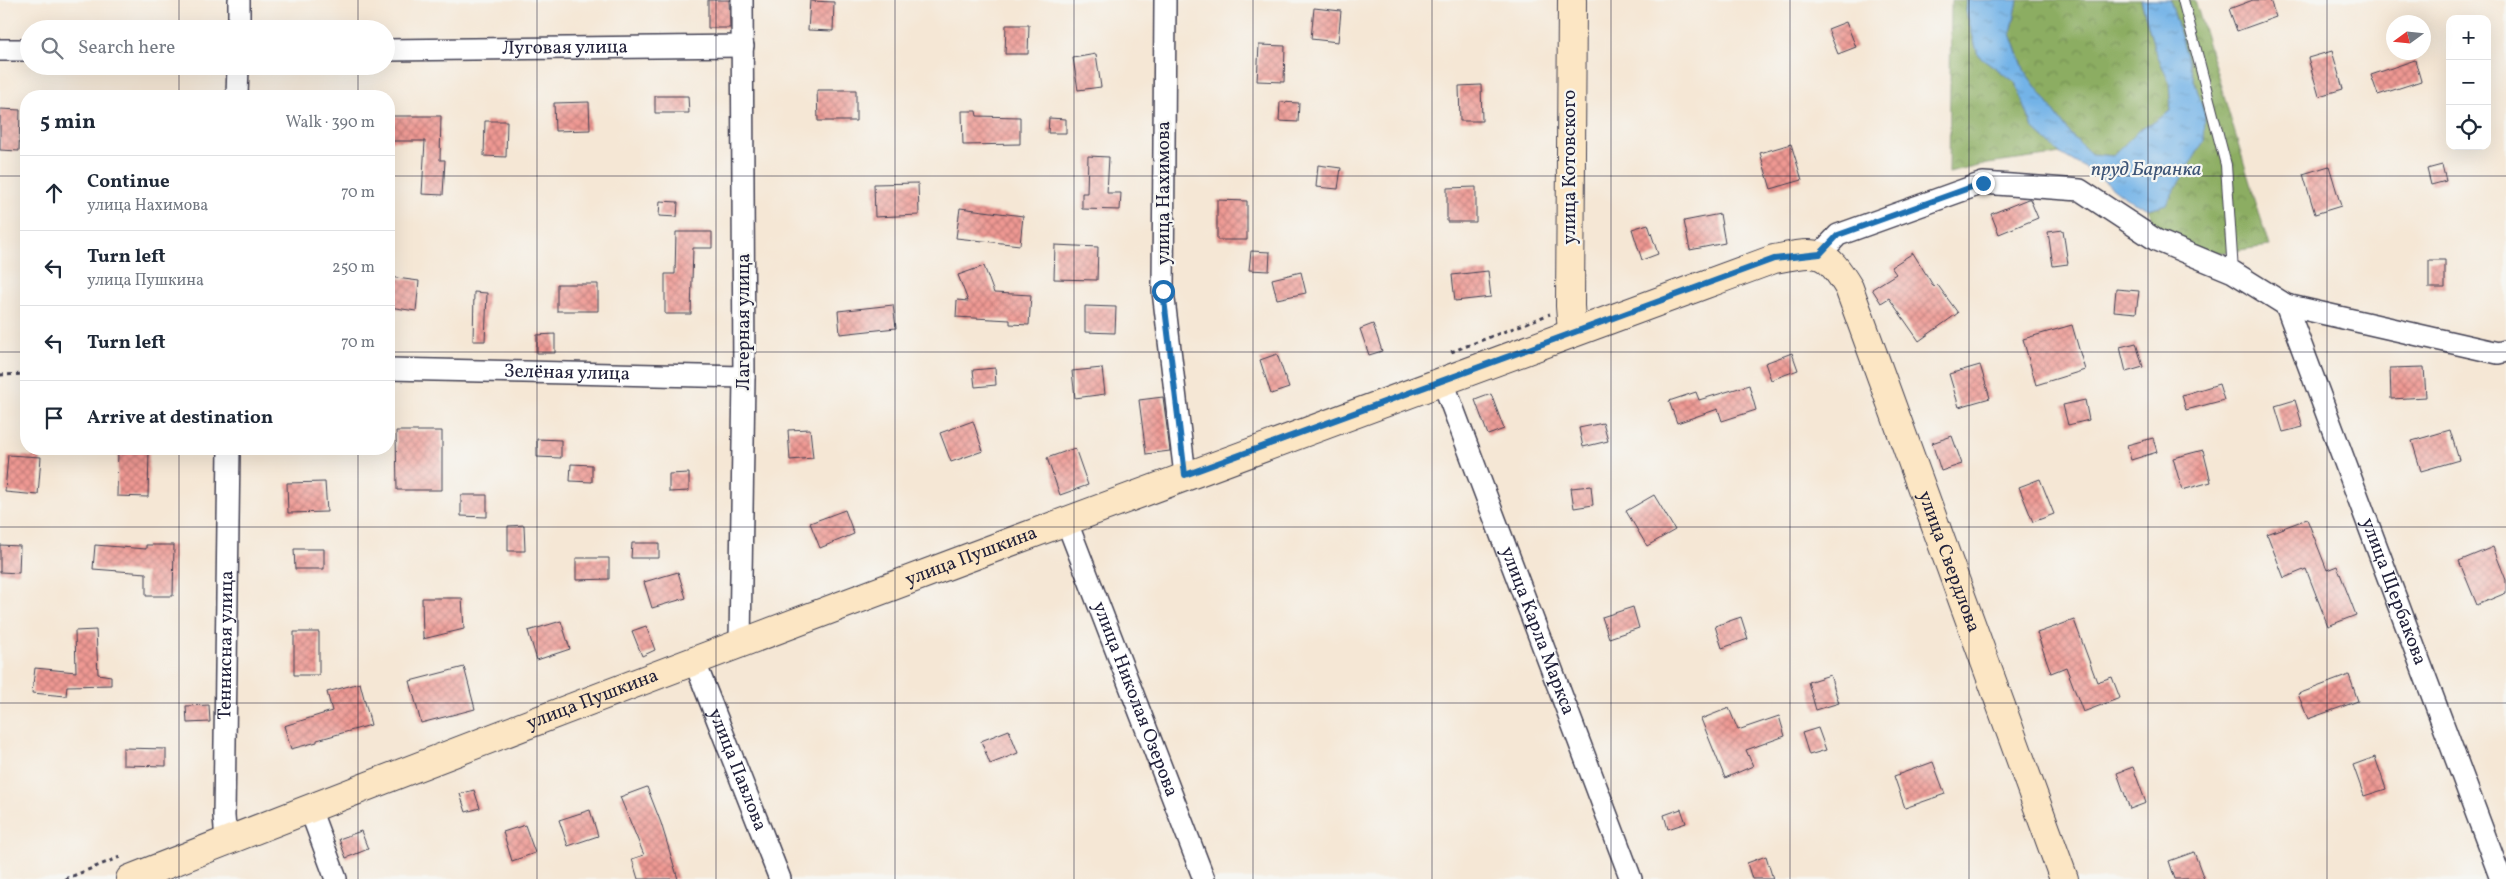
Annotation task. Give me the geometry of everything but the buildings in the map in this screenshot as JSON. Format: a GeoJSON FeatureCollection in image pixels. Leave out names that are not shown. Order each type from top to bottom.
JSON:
{"type":"FeatureCollection","features":[{"type":"Feature","properties":{"kind":"main road","name":"улица Котовского"},"geometry":{"type":"LineString","coordinates":[[1572,0],[1570,306],[1572,333]]}},
{"type":"Feature","properties":{"kind":"main road","name":"улица Пушкина"},"geometry":{"type":"LineString","coordinates":[[130,879],[694,660],[1185,475],[1443,382],[1774,259],[1820,254]]}},
{"type":"Feature","properties":{"kind":"main road","name":"улица Свердлова"},"geometry":{"type":"LineString","coordinates":[[1820,254],[1835,265],[1849,288],[2064,879]]}},
{"type":"Feature","properties":{"kind":"street"},"geometry":{"type":"LineString","coordinates":[[239,0],[239,20]]}},
{"type":"Feature","properties":{"kind":"street","name":"Лагерная улица"},"geometry":{"type":"LineString","coordinates":[[740,643],[744,377],[742,0]]}},
{"type":"Feature","properties":{"kind":"street","name":"улица Нахимова"},"geometry":{"type":"LineString","coordinates":[[1165,0],[1163,291],[1185,475]]}},
{"type":"Feature","properties":{"kind":"street","name":"Луговая улица"},"geometry":{"type":"LineString","coordinates":[[395,50],[743,46]]}},
{"type":"Feature","properties":{"kind":"street"},"geometry":{"type":"LineString","coordinates":[[0,50],[20,50]]}},
{"type":"Feature","properties":{"kind":"street"},"geometry":{"type":"LineString","coordinates":[[238,75],[238,90]]}},
{"type":"Feature","properties":{"kind":"street"},"geometry":{"type":"LineString","coordinates":[[1820,254],[1838,235],[1983,183],[2080,190],[2156,240],[2233,272],[2286,305],[2498,353],[2506,351]]}},
{"type":"Feature","properties":{"kind":"street","name":"улица Щербакова"},"geometry":{"type":"LineString","coordinates":[[2286,305],[2502,879]]}},
{"type":"Feature","properties":{"kind":"street","name":"Зелёная улица"},"geometry":{"type":"LineString","coordinates":[[395,369],[744,377]]}},
{"type":"Feature","properties":{"kind":"street","name":"улица Карла Маркса"},"geometry":{"type":"LineString","coordinates":[[1443,382],[1630,879]]}},
{"type":"Feature","properties":{"kind":"street","name":"Теннисная улица"},"geometry":{"type":"LineString","coordinates":[[226,841],[224,816],[229,455]]}},
{"type":"Feature","properties":{"kind":"street","name":"улица Николая Озерова"},"geometry":{"type":"LineString","coordinates":[[1066,520],[1204,879]]}},
{"type":"Feature","properties":{"kind":"street","name":"улица Павлова"},"geometry":{"type":"LineString","coordinates":[[694,660],[780,879]]}},
{"type":"Feature","properties":{"kind":"street"},"geometry":{"type":"LineString","coordinates":[[310,809],[336,879]]}},
{"type":"Feature","properties":{"kind":"lane"},"geometry":{"type":"LineString","coordinates":[[2183,0],[2226,165],[2233,272]]}},
{"type":"Feature","properties":{"kind":"path"},"geometry":{"type":"LineString","coordinates":[[0,376],[20,374]]}},
{"type":"Feature","properties":{"kind":"green space"},"geometry":{"type":"Polygon","coordinates":[[[1951,0],[1967,0],[1966,11],[1978,55],[2015,82],[2033,128],[2061,154],[1988,164],[1949,173],[1951,0]]]}},
{"type":"Feature","properties":{"kind":"green space"},"geometry":{"type":"Polygon","coordinates":[[[2018,0],[2141,0],[2154,47],[2169,82],[2171,111],[2137,132],[2113,156],[2091,154],[2072,136],[2025,72],[2011,34],[2018,0]]]}},
{"type":"Feature","properties":{"kind":"green space"},"geometry":{"type":"Polygon","coordinates":[[[2170,0],[2195,0],[2269,246],[2196,256],[2156,240],[2149,209],[2166,204],[2205,116],[2170,0]]]}},
{"type":"Feature","properties":{"kind":"water","name":"пруд Баранка"},"geometry":{"type":"Polygon","coordinates":[[[1967,0],[2018,0],[2011,34],[2025,72],[2072,136],[2091,154],[2113,156],[2137,132],[2171,111],[2169,82],[2154,47],[2141,0],[2170,0],[2205,116],[2204,141],[2166,204],[2149,209],[2126,198],[2095,174],[2061,154],[2033,128],[2015,82],[1978,55],[1966,11],[1967,0]]]}},
{"type":"Feature","properties":{"kind":"route"},"geometry":{"type":"LineString","coordinates":[[1163,291],[1185,475],[1443,382],[1774,259],[1820,254],[1838,235],[1983,183]]}}]}
